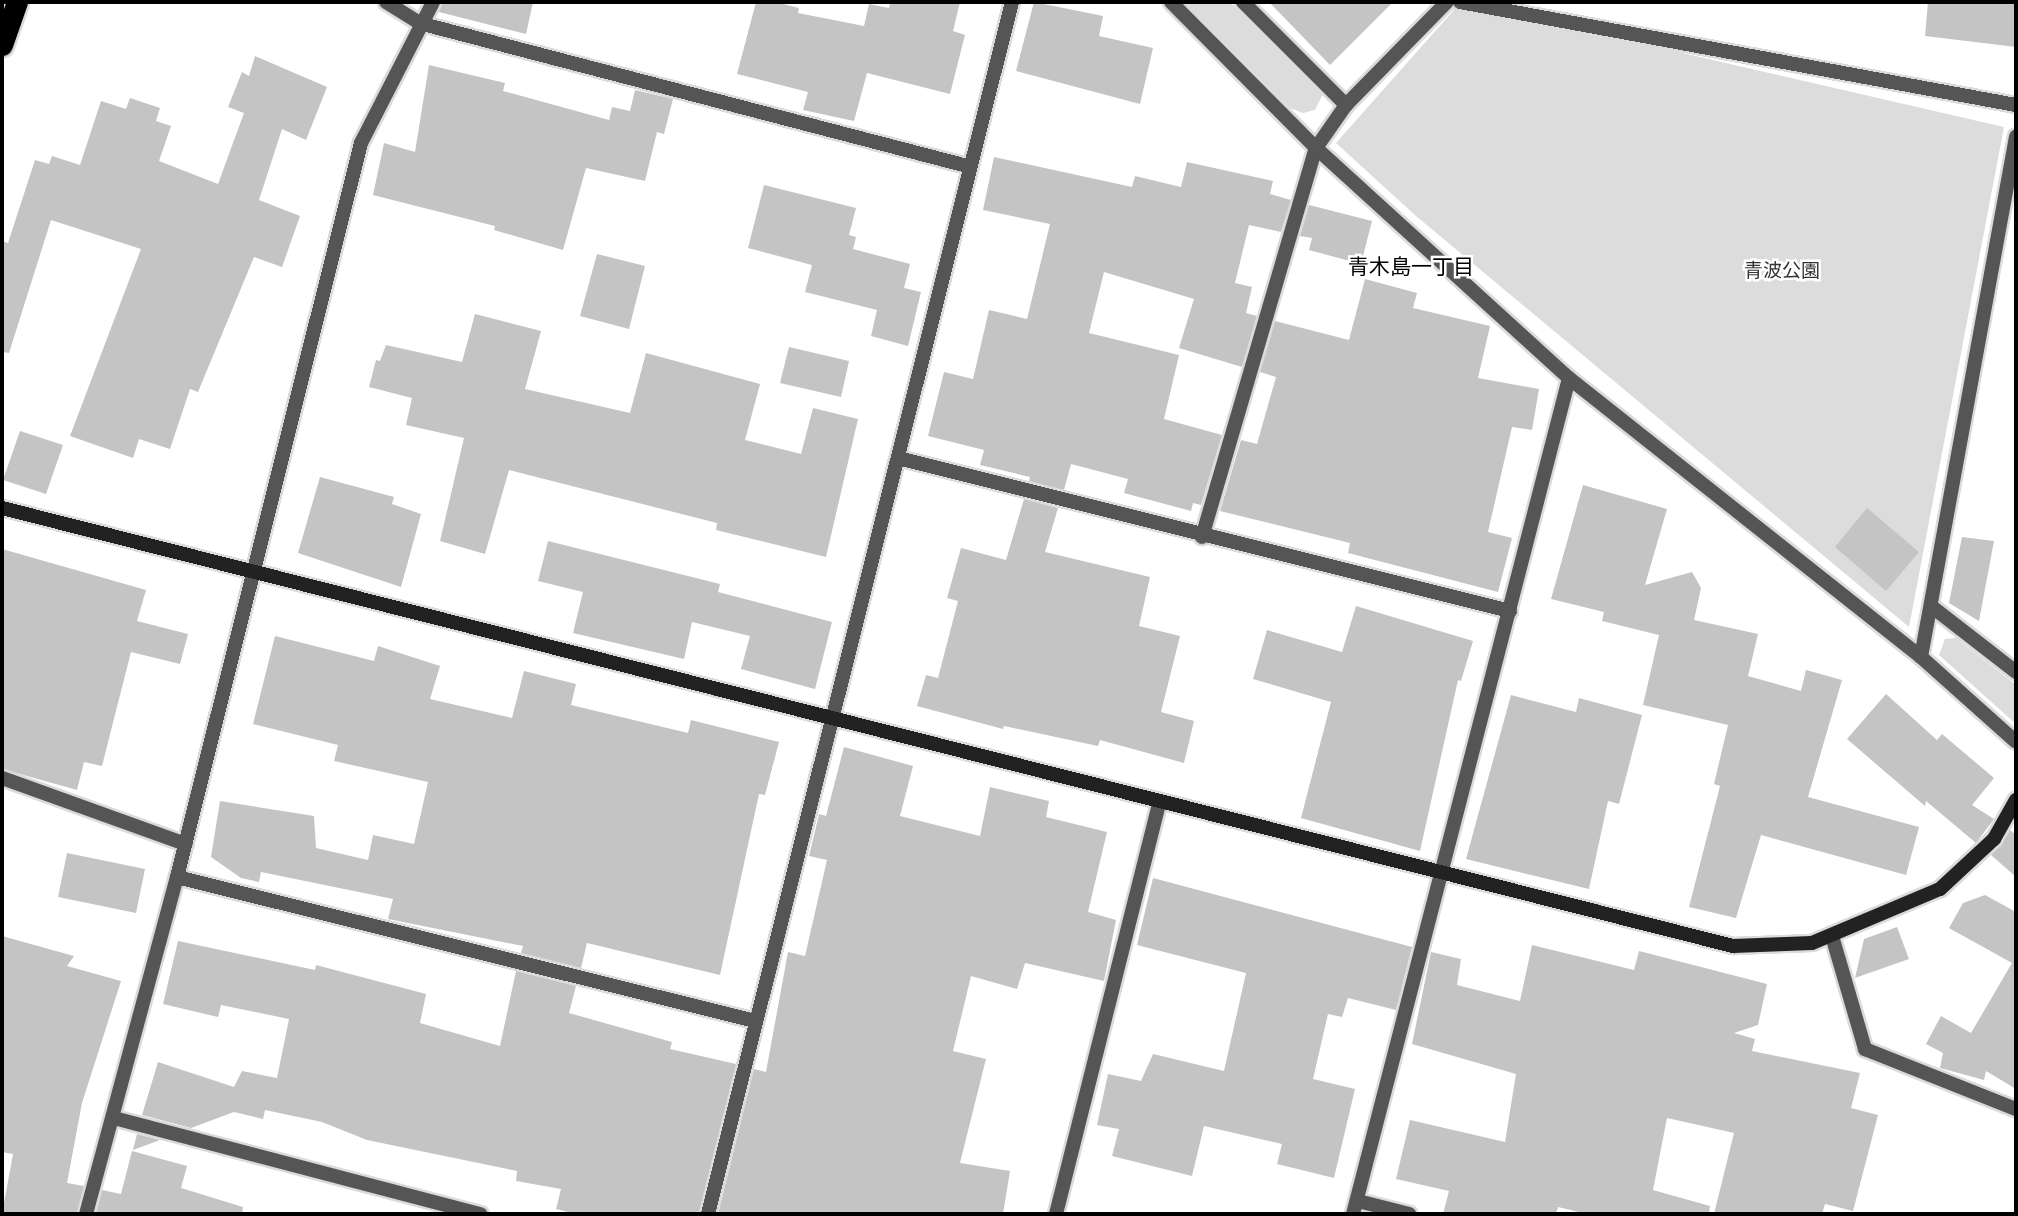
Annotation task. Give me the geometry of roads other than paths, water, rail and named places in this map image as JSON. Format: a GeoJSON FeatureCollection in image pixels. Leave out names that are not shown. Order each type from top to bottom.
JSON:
{"type":"FeatureCollection","features":[{"type":"Feature","properties":{"kind":"highway"},"geometry":{"type":"LineString","coordinates":[[2,45],[17,2]]}},
{"type":"Feature","properties":{"kind":"street"},"geometry":{"type":"LineString","coordinates":[[386,2],[419,23],[971,167]]}},
{"type":"Feature","properties":{"kind":"street"},"geometry":{"type":"LineString","coordinates":[[86,1214],[177,877],[251,573],[361,143],[419,23],[433,2]]}},
{"type":"Feature","properties":{"kind":"street"},"geometry":{"type":"LineString","coordinates":[[708,1214],[1012,2]]}},
{"type":"Feature","properties":{"kind":"street"},"geometry":{"type":"LineString","coordinates":[[1171,2],[1316,148],[1569,378],[1921,657],[2016,742]]}},
{"type":"Feature","properties":{"kind":"street"},"geometry":{"type":"LineString","coordinates":[[1242,2],[1346,106]]}},
{"type":"Feature","properties":{"kind":"street"},"geometry":{"type":"LineString","coordinates":[[1202,537],[1316,148],[1346,106],[1447,2]]}},
{"type":"Feature","properties":{"kind":"street"},"geometry":{"type":"LineString","coordinates":[[1460,2],[2016,106]]}},
{"type":"Feature","properties":{"kind":"street"},"geometry":{"type":"LineString","coordinates":[[1921,657],[2016,136]]}},
{"type":"Feature","properties":{"kind":"street"},"geometry":{"type":"LineString","coordinates":[[1409,1214],[1356,1208],[1569,378]]}},
{"type":"Feature","properties":{"kind":"street"},"geometry":{"type":"LineString","coordinates":[[898,458],[1202,537],[1510,611]]}},
{"type":"Feature","properties":{"kind":"street"},"geometry":{"type":"LineString","coordinates":[[2,508],[832,718],[1159,804],[1733,946],[1812,943],[1940,889],[1994,839],[2016,800]]}},
{"type":"Feature","properties":{"kind":"street"},"geometry":{"type":"LineString","coordinates":[[1931,606],[2016,672]]}},
{"type":"Feature","properties":{"kind":"street"},"geometry":{"type":"LineString","coordinates":[[2,778],[185,844]]}},
{"type":"Feature","properties":{"kind":"street"},"geometry":{"type":"LineString","coordinates":[[1056,1214],[1159,804]]}},
{"type":"Feature","properties":{"kind":"street"},"geometry":{"type":"LineString","coordinates":[[177,877],[755,1021]]}},
{"type":"Feature","properties":{"kind":"street"},"geometry":{"type":"LineString","coordinates":[[1832,936],[1866,1049],[2016,1109]]}},
{"type":"Feature","properties":{"kind":"street"},"geometry":{"type":"LineString","coordinates":[[114,1118],[481,1214]]}},
{"type":"Feature","properties":{"kind":"district","name":"青木島一丁目"},"geometry":{"type":"Point","coordinates":[1411,267]}},
{"type":"Feature","properties":{"kind":"park label","name":"青波公園"},"geometry":{"type":"Point","coordinates":[1782,272]}}]}
